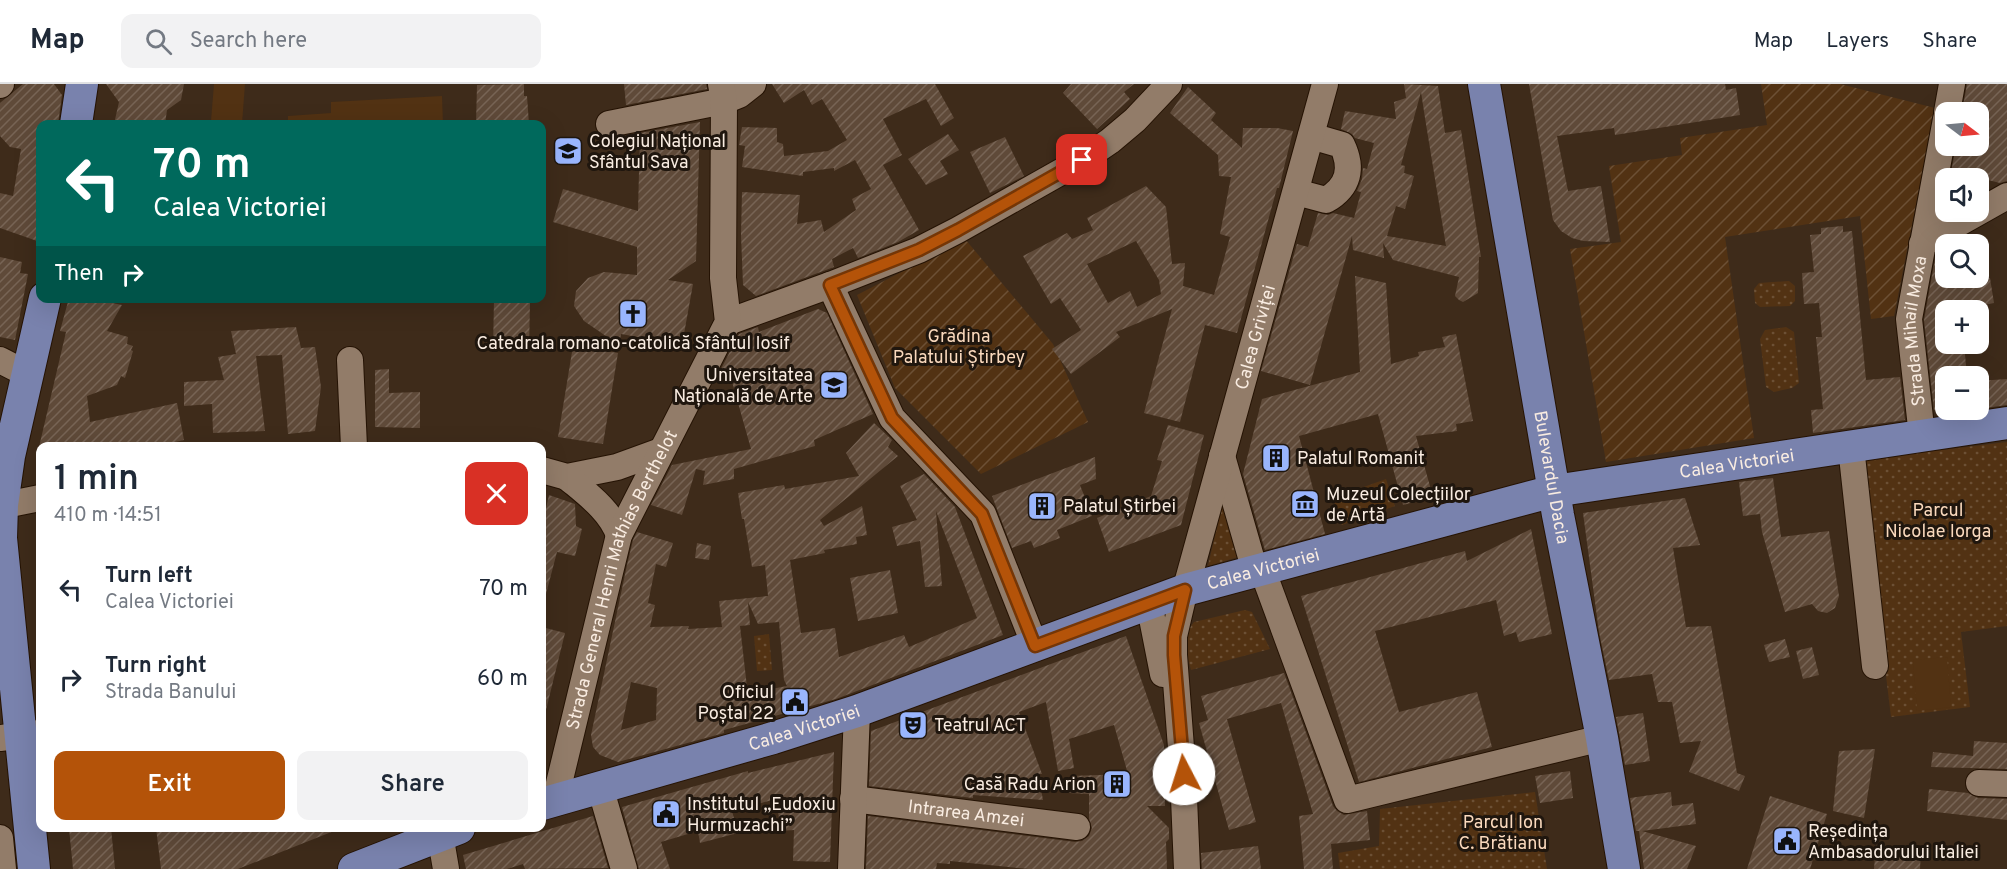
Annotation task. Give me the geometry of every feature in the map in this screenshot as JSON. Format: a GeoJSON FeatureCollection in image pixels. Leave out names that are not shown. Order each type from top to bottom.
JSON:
{"type":"FeatureCollection","features":[{"type":"Feature","properties":{"kind":"main road"},"geometry":{"type":"LineString","coordinates":[[77,120],[82,84]]}},
{"type":"Feature","properties":{"kind":"main road","name":"Bulevardul Dacia"},"geometry":{"type":"LineString","coordinates":[[1484,84],[1554,491],[1602,738],[1624,869]]}},
{"type":"Feature","properties":{"kind":"main road"},"geometry":{"type":"LineString","coordinates":[[34,869],[1,537],[1,505],[9,456],[44,303]]}},
{"type":"Feature","properties":{"kind":"main road","name":"Calea Victoriei"},"geometry":{"type":"LineString","coordinates":[[548,802],[773,738],[857,711],[1185,590],[1554,491],[2007,423]]}},
{"type":"Feature","properties":{"kind":"main road"},"geometry":{"type":"LineString","coordinates":[[354,869],[441,832]]}},
{"type":"Feature","properties":{"kind":"street"},"geometry":{"type":"LineString","coordinates":[[609,124],[722,93],[739,94],[753,84]]}},
{"type":"Feature","properties":{"kind":"street"},"geometry":{"type":"LineString","coordinates":[[722,93],[723,278],[728,322],[919,250],[958,230],[1082,160],[1127,127],[1169,84]]}},
{"type":"Feature","properties":{"kind":"street"},"geometry":{"type":"LineString","coordinates":[[1949,102],[1952,84]]}},
{"type":"Feature","properties":{"kind":"street","name":"Calea Griviței"},"geometry":{"type":"LineString","coordinates":[[1184,774],[1174,636],[1325,85]]}},
{"type":"Feature","properties":{"kind":"street"},"geometry":{"type":"LineString","coordinates":[[1296,192],[1326,200],[1336,194],[1344,184],[1349,168],[1348,158],[1342,145],[1311,136]]}},
{"type":"Feature","properties":{"kind":"street","name":"Strada Mihail Moxa"},"geometry":{"type":"LineString","coordinates":[[1922,436],[1909,319],[1939,156]]}},
{"type":"Feature","properties":{"kind":"street"},"geometry":{"type":"LineString","coordinates":[[1922,244],[2007,196]]}},
{"type":"Feature","properties":{"kind":"street"},"geometry":{"type":"LineString","coordinates":[[830,285],[892,418],[982,514],[1035,646]]}},
{"type":"Feature","properties":{"kind":"street","name":"Strada General Henri Mathias Berthelot"},"geometry":{"type":"LineString","coordinates":[[548,802],[619,535],[728,322]]}},
{"type":"Feature","properties":{"kind":"street"},"geometry":{"type":"LineString","coordinates":[[0,360],[29,375]]}},
{"type":"Feature","properties":{"kind":"street"},"geometry":{"type":"LineString","coordinates":[[350,360],[354,442]]}},
{"type":"Feature","properties":{"kind":"street"},"geometry":{"type":"LineString","coordinates":[[1851,447],[1875,666]]}},
{"type":"Feature","properties":{"kind":"street"},"geometry":{"type":"LineString","coordinates":[[567,477],[617,467],[661,450]]}},
{"type":"Feature","properties":{"kind":"street"},"geometry":{"type":"LineString","coordinates":[[1222,456],[1258,570],[1347,800],[1602,738]]}},
{"type":"Feature","properties":{"kind":"street"},"geometry":{"type":"LineString","coordinates":[[546,471],[567,477],[607,512],[615,522],[619,535]]}},
{"type":"Feature","properties":{"kind":"street"},"geometry":{"type":"LineString","coordinates":[[1,505],[36,499]]}},
{"type":"Feature","properties":{"kind":"street"},"geometry":{"type":"LineString","coordinates":[[1149,603],[1184,774],[1187,869]]}},
{"type":"Feature","properties":{"kind":"street"},"geometry":{"type":"LineString","coordinates":[[851,869],[857,711]]}},
{"type":"Feature","properties":{"kind":"street"},"geometry":{"type":"LineString","coordinates":[[1979,783],[2007,784]]}},
{"type":"Feature","properties":{"kind":"street"},"geometry":{"type":"LineString","coordinates":[[600,787],[624,869]]}},
{"type":"Feature","properties":{"kind":"street","name":"Intrarea Amzei"},"geometry":{"type":"LineString","coordinates":[[854,799],[1077,827]]}},
{"type":"Feature","properties":{"kind":"street"},"geometry":{"type":"LineString","coordinates":[[446,832],[446,869]]}},
{"type":"Feature","properties":{"kind":"street"},"geometry":{"type":"LineString","coordinates":[[0,838],[3,869]]}},
{"type":"Feature","properties":{"kind":"green space"},"geometry":{"type":"Polygon","coordinates":[[[214,84],[245,84],[242,120],[211,120],[214,84]]]}},
{"type":"Feature","properties":{"kind":"green space"},"geometry":{"type":"Polygon","coordinates":[[[1761,84],[1840,84],[1935,108],[1894,316],[1871,319],[1860,216],[1725,237],[1754,438],[1606,462],[1570,249],[1621,242],[1609,166],[1682,155],[1680,138],[1767,125],[1761,84]]]}},
{"type":"Feature","properties":{"kind":"green space"},"geometry":{"type":"Polygon","coordinates":[[[442,96],[443,120],[288,120],[288,116],[331,113],[331,102],[442,96]]]}},
{"type":"Feature","properties":{"kind":"green space","name":"Grădina Palatului Știrbey"},"geometry":{"type":"Polygon","coordinates":[[[965,239],[1053,344],[1088,422],[981,474],[895,388],[857,295],[965,239]]]}},
{"type":"Feature","properties":{"kind":"green space"},"geometry":{"type":"Polygon","coordinates":[[[1789,281],[1795,286],[1795,301],[1790,306],[1760,307],[1755,303],[1754,289],[1759,283],[1789,281]]]}},
{"type":"Feature","properties":{"kind":"green space"},"geometry":{"type":"Polygon","coordinates":[[[1786,327],[1794,332],[1799,383],[1792,388],[1774,392],[1766,387],[1760,339],[1765,330],[1786,327]]]}},
{"type":"Feature","properties":{"kind":"green space","name":"Parcul Nicolae Iorga"},"geometry":{"type":"Polygon","coordinates":[[[2007,442],[2007,626],[1961,632],[1970,707],[1891,717],[1860,460],[2007,442]]]}},
{"type":"Feature","properties":{"kind":"green space"},"geometry":{"type":"Polygon","coordinates":[[[1386,479],[1395,506],[1342,525],[1333,498],[1386,479]]]}},
{"type":"Feature","properties":{"kind":"green space"},"geometry":{"type":"Polygon","coordinates":[[[1226,487],[1245,555],[1208,566],[1226,487]]]}},
{"type":"Feature","properties":{"kind":"green space"},"geometry":{"type":"Polygon","coordinates":[[[1245,610],[1252,612],[1270,649],[1191,670],[1182,638],[1194,622],[1245,610]]]}},
{"type":"Feature","properties":{"kind":"green space"},"geometry":{"type":"Polygon","coordinates":[[[769,634],[772,670],[757,671],[754,636],[769,634]]]}},
{"type":"Feature","properties":{"kind":"green space"},"geometry":{"type":"Polygon","coordinates":[[[1947,657],[1951,707],[1917,711],[1913,660],[1947,657]]]}},
{"type":"Feature","properties":{"kind":"green space","name":"Parcul Ion C. Brătianu"},"geometry":{"type":"Polygon","coordinates":[[[1535,792],[1547,869],[1340,869],[1338,853],[1379,846],[1380,809],[1535,792]]]}},
{"type":"Feature","properties":{"kind":"building"},"geometry":{"type":"Polygon","coordinates":[[[23,84],[54,84],[62,95],[59,120],[36,120],[36,241],[0,228],[0,193],[13,196],[21,149],[10,147],[0,136],[0,103],[23,84]]]}},
{"type":"Feature","properties":{"kind":"building"},"geometry":{"type":"Polygon","coordinates":[[[106,84],[184,84],[181,100],[167,110],[166,120],[115,120],[119,102],[106,84]]]}},
{"type":"Feature","properties":{"kind":"building"},"geometry":{"type":"Polygon","coordinates":[[[524,84],[529,120],[476,120],[477,85],[524,84]]]}},
{"type":"Feature","properties":{"kind":"building"},"geometry":{"type":"Polygon","coordinates":[[[624,84],[706,84],[707,89],[626,105],[624,84]]]}},
{"type":"Feature","properties":{"kind":"building"},"geometry":{"type":"Polygon","coordinates":[[[772,84],[935,84],[954,118],[941,126],[926,99],[883,119],[902,155],[883,165],[919,230],[898,242],[858,258],[853,248],[832,259],[834,267],[756,296],[743,285],[742,192],[800,195],[797,224],[821,220],[824,232],[856,210],[852,199],[871,189],[855,160],[834,171],[834,168],[803,172],[803,176],[742,167],[745,146],[739,145],[742,127],[777,128],[777,142],[783,144],[784,156],[828,151],[847,140],[822,99],[812,105],[804,90],[784,103],[772,84]]]}},
{"type":"Feature","properties":{"kind":"building"},"geometry":{"type":"Polygon","coordinates":[[[1071,84],[1134,84],[1124,92],[1130,99],[1097,129],[1063,93],[1071,84]]]}},
{"type":"Feature","properties":{"kind":"building"},"geometry":{"type":"Polygon","coordinates":[[[1404,84],[1438,86],[1445,133],[1461,130],[1481,257],[1479,257],[1478,293],[1463,302],[1455,296],[1459,277],[1393,260],[1383,243],[1384,258],[1353,250],[1352,236],[1310,385],[1261,371],[1297,244],[1308,247],[1318,213],[1328,215],[1333,213],[1354,218],[1361,192],[1357,191],[1362,179],[1363,168],[1367,169],[1374,143],[1355,138],[1341,129],[1345,111],[1396,119],[1394,102],[1406,98],[1404,84]],[[1421,92],[1401,165],[1405,166],[1404,173],[1414,176],[1405,209],[1396,206],[1387,236],[1446,246],[1421,92]]]}},
{"type":"Feature","properties":{"kind":"building"},"geometry":{"type":"Polygon","coordinates":[[[1529,84],[1725,84],[1726,90],[1736,88],[1740,115],[1615,135],[1614,128],[1557,136],[1568,191],[1601,186],[1610,242],[1583,241],[1572,238],[1561,231],[1553,220],[1529,84]]]}},
{"type":"Feature","properties":{"kind":"building"},"geometry":{"type":"Polygon","coordinates":[[[1967,84],[2007,84],[2007,181],[2000,183],[1989,180],[1989,168],[1952,168],[1954,156],[1989,156],[1989,102],[1964,102],[1967,84]]]}},
{"type":"Feature","properties":{"kind":"building"},"geometry":{"type":"Polygon","coordinates":[[[1188,87],[1216,113],[1211,120],[1242,148],[1243,128],[1277,128],[1293,131],[1237,333],[1205,325],[1180,422],[1144,413],[1172,309],[1116,332],[1120,337],[1071,374],[1052,349],[1081,330],[1060,298],[1051,304],[1023,256],[1067,233],[1072,239],[1093,230],[1087,218],[1146,186],[1166,207],[1172,264],[1185,263],[1183,286],[1214,295],[1230,237],[1220,234],[1231,177],[1219,176],[1218,155],[1170,113],[1188,87]],[[1136,241],[1087,264],[1108,303],[1130,291],[1137,307],[1161,294],[1159,280],[1136,241]]]}},
{"type":"Feature","properties":{"kind":"building"},"geometry":{"type":"Polygon","coordinates":[[[700,122],[696,261],[668,280],[693,284],[682,345],[621,334],[619,345],[584,321],[574,306],[576,291],[588,278],[604,272],[637,275],[637,247],[553,222],[563,189],[638,211],[640,133],[700,122]]]}},
{"type":"Feature","properties":{"kind":"building"},"geometry":{"type":"Polygon","coordinates":[[[948,134],[959,150],[940,161],[948,174],[926,185],[908,159],[948,134]]]}},
{"type":"Feature","properties":{"kind":"building"},"geometry":{"type":"Polygon","coordinates":[[[1005,137],[1024,176],[990,193],[970,152],[1005,137]]]}},
{"type":"Feature","properties":{"kind":"building"},"geometry":{"type":"Polygon","coordinates":[[[1843,226],[1843,232],[1852,231],[1866,380],[1900,377],[1905,420],[1813,433],[1811,410],[1823,409],[1816,337],[1822,337],[1819,303],[1804,304],[1802,273],[1814,272],[1810,235],[1821,234],[1821,228],[1843,226]]]}},
{"type":"Feature","properties":{"kind":"building"},"geometry":{"type":"Polygon","coordinates":[[[0,257],[22,262],[20,273],[28,274],[15,340],[0,337],[0,257]]]}},
{"type":"Feature","properties":{"kind":"building"},"geometry":{"type":"Polygon","coordinates":[[[1935,259],[1935,288],[1989,288],[1990,278],[1994,303],[1989,304],[1989,300],[1935,300],[1935,354],[1965,354],[1966,366],[1935,366],[1935,410],[1934,410],[1924,320],[1935,259]]]}},
{"type":"Feature","properties":{"kind":"building","name":"Palatul Romanit"},"geometry":{"type":"Polygon","coordinates":[[[1355,276],[1386,283],[1391,364],[1419,356],[1418,352],[1445,347],[1442,337],[1456,334],[1473,421],[1456,424],[1457,431],[1416,436],[1433,497],[1403,505],[1378,414],[1299,436],[1325,534],[1265,550],[1243,474],[1262,399],[1360,372],[1355,276]]]}},
{"type":"Feature","properties":{"kind":"building"},"geometry":{"type":"Polygon","coordinates":[[[68,303],[122,305],[107,331],[128,337],[127,344],[133,346],[131,350],[133,351],[125,378],[121,376],[117,385],[87,396],[90,422],[177,403],[184,440],[175,442],[40,442],[66,332],[60,331],[68,303]]]}},
{"type":"Feature","properties":{"kind":"building"},"geometry":{"type":"Polygon","coordinates":[[[494,303],[530,303],[529,351],[493,350],[494,303]]]}},
{"type":"Feature","properties":{"kind":"building"},"geometry":{"type":"Polygon","coordinates":[[[818,309],[827,313],[873,414],[814,440],[815,446],[734,469],[734,479],[703,485],[705,471],[696,469],[682,515],[651,505],[672,465],[751,449],[729,371],[721,369],[739,334],[758,327],[759,332],[818,309]]]}},
{"type":"Feature","properties":{"kind":"building"},"geometry":{"type":"Polygon","coordinates":[[[296,327],[301,348],[315,347],[321,387],[315,431],[288,434],[282,355],[256,356],[265,431],[213,433],[212,404],[184,406],[184,382],[224,380],[218,357],[236,354],[231,331],[296,327]]]}},
{"type":"Feature","properties":{"kind":"building"},"geometry":{"type":"Polygon","coordinates":[[[573,346],[618,353],[603,444],[558,437],[573,346]]]}},
{"type":"Feature","properties":{"kind":"building"},"geometry":{"type":"Polygon","coordinates":[[[389,369],[389,393],[420,392],[420,428],[375,427],[375,370],[389,369]]]}},
{"type":"Feature","properties":{"kind":"building"},"geometry":{"type":"Polygon","coordinates":[[[2007,379],[2007,405],[1989,407],[1989,380],[2007,379]]]}},
{"type":"Feature","properties":{"kind":"building"},"geometry":{"type":"Polygon","coordinates":[[[874,423],[892,440],[888,447],[898,456],[820,520],[824,526],[862,506],[867,535],[856,537],[857,544],[824,550],[825,553],[790,560],[801,633],[835,628],[839,657],[904,635],[909,647],[977,618],[936,511],[942,586],[925,587],[920,541],[897,546],[892,527],[917,520],[900,486],[924,474],[955,507],[1003,635],[836,699],[724,730],[724,733],[618,762],[600,755],[593,747],[591,735],[627,565],[637,532],[673,543],[666,567],[656,564],[648,603],[655,605],[650,627],[689,626],[688,629],[722,627],[719,601],[768,596],[765,565],[752,567],[738,493],[784,485],[785,489],[859,476],[846,453],[874,423]],[[748,602],[750,625],[740,626],[747,687],[756,686],[756,692],[787,686],[784,680],[779,622],[758,624],[748,602]],[[631,682],[621,730],[656,720],[657,688],[631,682]]]}},
{"type":"Feature","properties":{"kind":"building"},"geometry":{"type":"Polygon","coordinates":[[[1168,425],[1204,435],[1181,525],[1109,552],[1097,518],[1151,496],[1162,461],[1157,460],[1168,425]]]}},
{"type":"Feature","properties":{"kind":"building","name":"Palatul Știrbei"},"geometry":{"type":"Polygon","coordinates":[[[1095,457],[1096,479],[1080,485],[1092,516],[1057,530],[1060,538],[1034,548],[1031,541],[1012,548],[992,496],[1095,457]]]}},
{"type":"Feature","properties":{"kind":"building"},"geometry":{"type":"Polygon","coordinates":[[[1773,478],[1781,537],[1829,531],[1839,596],[1835,608],[1827,613],[1818,611],[1812,604],[1785,612],[1762,532],[1760,514],[1743,516],[1739,482],[1773,478]]]}},
{"type":"Feature","properties":{"kind":"building"},"geometry":{"type":"Polygon","coordinates":[[[549,495],[575,504],[576,526],[582,529],[575,556],[557,552],[546,594],[546,508],[549,495]]]}},
{"type":"Feature","properties":{"kind":"building"},"geometry":{"type":"Polygon","coordinates":[[[1685,498],[1700,545],[1673,548],[1686,627],[1711,626],[1737,773],[1745,776],[1739,791],[1689,772],[1701,741],[1680,743],[1672,702],[1658,702],[1652,674],[1609,680],[1599,632],[1583,513],[1685,498]]]}},
{"type":"Feature","properties":{"kind":"building"},"geometry":{"type":"Polygon","coordinates":[[[1531,529],[1552,634],[1519,642],[1516,632],[1504,636],[1496,600],[1375,631],[1399,712],[1477,692],[1492,747],[1359,782],[1301,596],[1465,551],[1467,561],[1531,529]]]}},
{"type":"Feature","properties":{"kind":"building"},"geometry":{"type":"Polygon","coordinates":[[[697,543],[711,546],[709,560],[695,558],[697,543]]]}},
{"type":"Feature","properties":{"kind":"building"},"geometry":{"type":"Polygon","coordinates":[[[890,570],[898,613],[858,621],[850,578],[890,570]]]}},
{"type":"Feature","properties":{"kind":"building"},"geometry":{"type":"Polygon","coordinates":[[[546,628],[565,633],[546,710],[546,628]]]}},
{"type":"Feature","properties":{"kind":"building"},"geometry":{"type":"Polygon","coordinates":[[[1126,636],[1164,745],[1165,806],[1147,806],[1169,828],[1169,839],[1166,842],[1167,869],[1029,869],[950,861],[950,864],[937,863],[936,869],[866,869],[868,816],[1075,842],[1082,841],[1089,836],[1092,828],[1089,819],[1089,794],[1069,793],[1070,776],[1128,774],[1114,725],[1069,739],[1074,768],[1058,771],[1046,702],[1019,712],[1042,774],[1038,774],[1043,800],[973,795],[973,798],[869,786],[871,731],[1126,636]]]}},
{"type":"Feature","properties":{"kind":"building"},"geometry":{"type":"Polygon","coordinates":[[[1785,639],[1790,657],[1769,662],[1764,645],[1785,639]]]}},
{"type":"Feature","properties":{"kind":"building"},"geometry":{"type":"Polygon","coordinates":[[[1812,647],[1819,675],[1803,679],[1796,651],[1812,647]]]}},
{"type":"Feature","properties":{"kind":"building"},"geometry":{"type":"Polygon","coordinates":[[[1284,673],[1333,806],[1344,815],[1367,811],[1370,840],[1331,844],[1333,869],[1304,869],[1299,816],[1313,814],[1281,703],[1227,719],[1256,822],[1229,830],[1199,723],[1208,720],[1201,696],[1284,673]]]}},
{"type":"Feature","properties":{"kind":"building"},"geometry":{"type":"Polygon","coordinates":[[[1643,713],[1650,761],[1625,765],[1616,717],[1643,713]]]}},
{"type":"Feature","properties":{"kind":"building"},"geometry":{"type":"Polygon","coordinates":[[[1974,741],[2007,743],[2007,769],[1931,767],[1933,752],[1973,756],[1974,741]]]}},
{"type":"Feature","properties":{"kind":"building"},"geometry":{"type":"Polygon","coordinates":[[[1875,749],[1864,818],[1833,811],[1839,751],[1875,749]]]}},
{"type":"Feature","properties":{"kind":"building"},"geometry":{"type":"Polygon","coordinates":[[[834,752],[830,862],[793,861],[794,830],[781,831],[776,799],[732,811],[738,833],[700,843],[698,831],[661,842],[670,869],[639,869],[622,807],[748,771],[748,773],[834,752]]]}},
{"type":"Feature","properties":{"kind":"building"},"geometry":{"type":"Polygon","coordinates":[[[1570,771],[1573,798],[1540,803],[1535,776],[1570,771]]]}},
{"type":"Feature","properties":{"kind":"building"},"geometry":{"type":"Polygon","coordinates":[[[1929,789],[1968,793],[1978,798],[2007,799],[2007,820],[1927,811],[1929,789]]]}},
{"type":"Feature","properties":{"kind":"building"},"geometry":{"type":"Polygon","coordinates":[[[1671,792],[1672,806],[1693,803],[1696,824],[1642,831],[1696,846],[1687,869],[1644,869],[1639,831],[1636,831],[1630,798],[1671,792]]]}},
{"type":"Feature","properties":{"kind":"building","name":"Reședința Ambasadorului Italiei"},"geometry":{"type":"Polygon","coordinates":[[[1770,796],[1827,814],[1810,869],[1747,869],[1770,796]]]}},
{"type":"Feature","properties":{"kind":"building"},"geometry":{"type":"Polygon","coordinates":[[[593,816],[608,868],[525,869],[523,864],[507,869],[466,869],[463,855],[546,832],[593,816]]]}},
{"type":"Feature","properties":{"kind":"building"},"geometry":{"type":"Polygon","coordinates":[[[69,832],[111,832],[115,869],[73,869],[69,832]]]}},
{"type":"Feature","properties":{"kind":"building"},"geometry":{"type":"Polygon","coordinates":[[[156,832],[331,832],[238,869],[161,869],[156,832]]]}},
{"type":"Feature","properties":{"kind":"building"},"geometry":{"type":"Polygon","coordinates":[[[1876,845],[1921,849],[1920,869],[1874,869],[1876,845]]]}},
{"type":"Feature","properties":{"kind":"building"},"geometry":{"type":"Polygon","coordinates":[[[1258,846],[1261,869],[1202,869],[1201,853],[1258,846]]]}},
{"type":"Feature","properties":{"kind":"place","name":"Colegiul Național Sfântul Sava"},"geometry":{"type":"Point","coordinates":[568,151]}},
{"type":"Feature","properties":{"kind":"place","name":"Catedrala romano-catolică Sfântul Iosif"},"geometry":{"type":"Point","coordinates":[633,314]}},
{"type":"Feature","properties":{"kind":"place","name":"Universitatea Națională de Arte"},"geometry":{"type":"Point","coordinates":[834,385]}},
{"type":"Feature","properties":{"kind":"place","name":"Palatul Romanit"},"geometry":{"type":"Point","coordinates":[1276,458]}},
{"type":"Feature","properties":{"kind":"place","name":"Muzeul Colecțiilor de Artă"},"geometry":{"type":"Point","coordinates":[1305,504]}},
{"type":"Feature","properties":{"kind":"place","name":"Palatul Știrbei"},"geometry":{"type":"Point","coordinates":[1042,506]}},
{"type":"Feature","properties":{"kind":"place","name":"Oficiul Poștal 22"},"geometry":{"type":"Point","coordinates":[795,702]}},
{"type":"Feature","properties":{"kind":"place","name":"Teatrul ACT"},"geometry":{"type":"Point","coordinates":[913,725]}},
{"type":"Feature","properties":{"kind":"place","name":"Casă Radu Arion"},"geometry":{"type":"Point","coordinates":[1117,784]}},
{"type":"Feature","properties":{"kind":"place","name":"Institutul „Eudoxiu Hurmuzachi”"},"geometry":{"type":"Point","coordinates":[666,814]}},
{"type":"Feature","properties":{"kind":"place","name":"Reședința Ambasadorului Italiei"},"geometry":{"type":"Point","coordinates":[1787,841]}},
{"type":"Feature","properties":{"kind":"route"},"geometry":{"type":"LineString","coordinates":[[1082,160],[919,250],[830,285],[892,418],[982,514],[1035,646],[1185,590],[1174,636],[1184,774]]}}]}
